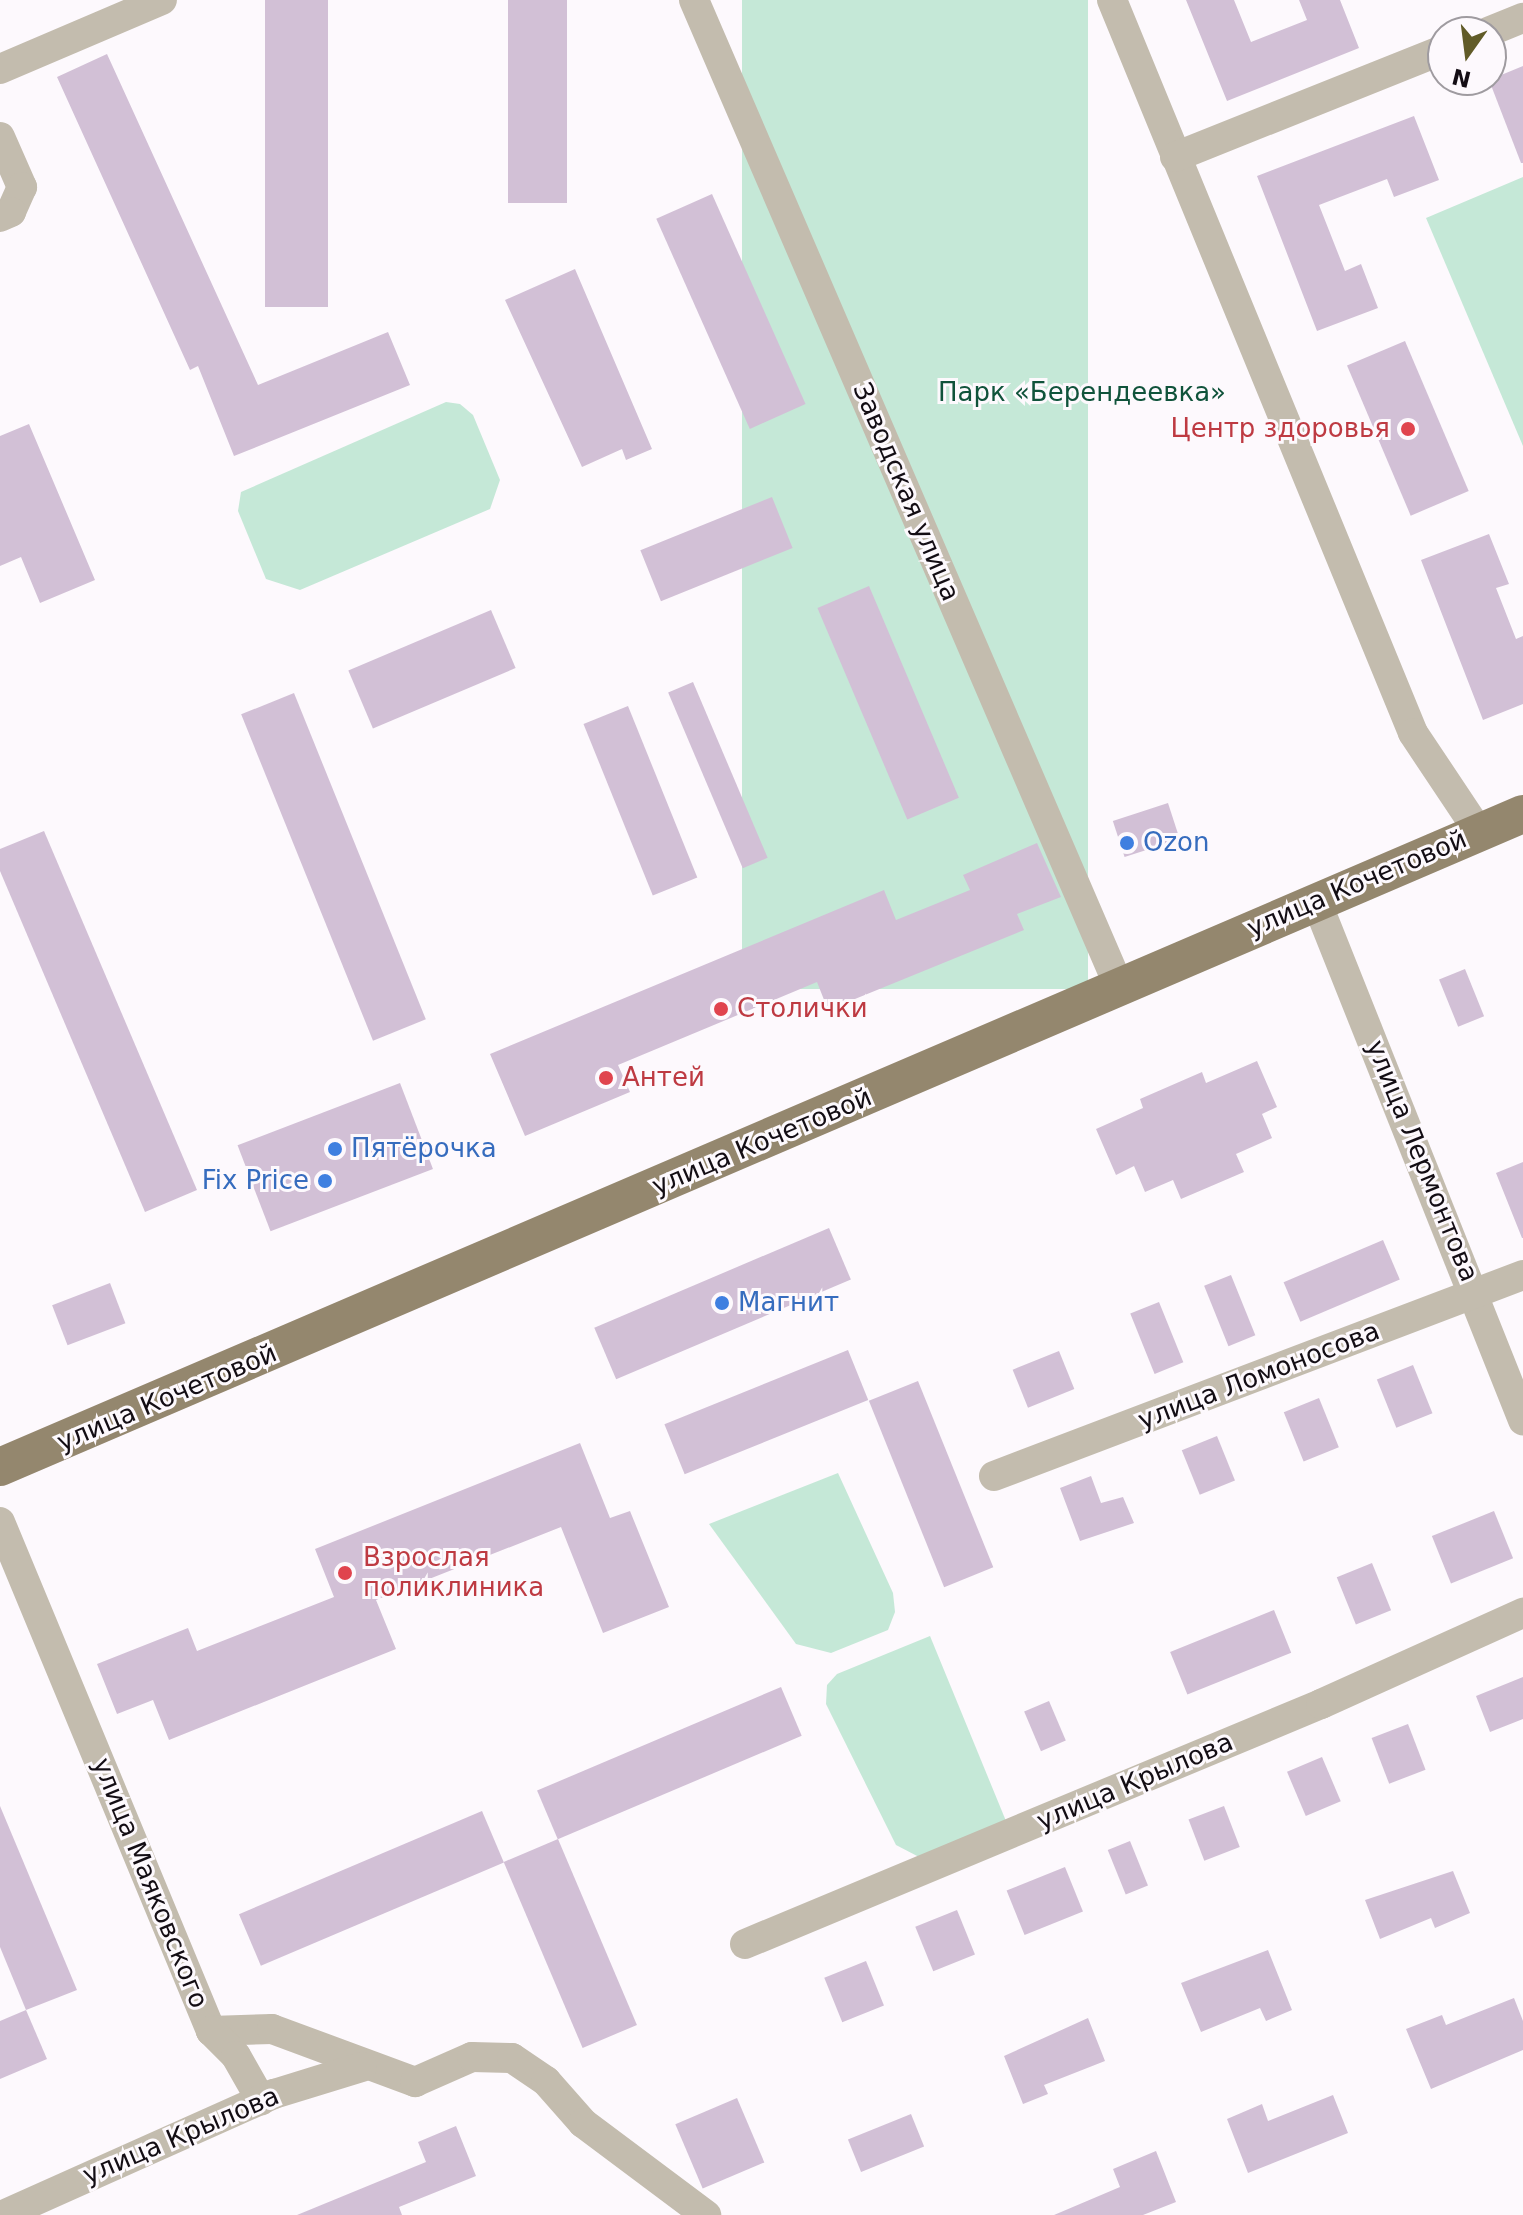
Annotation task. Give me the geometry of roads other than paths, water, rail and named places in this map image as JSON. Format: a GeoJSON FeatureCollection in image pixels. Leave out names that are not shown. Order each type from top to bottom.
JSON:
{"type":"FeatureCollection","features":[{"type":"Feature","properties":{"kind":"main road","name":"улица Кочетовой"},"geometry":{"type":"LineString","coordinates":[[0,1467],[275,1353],[1118,984],[1523,814]]}},
{"type":"Feature","properties":{"kind":"street"},"geometry":{"type":"LineString","coordinates":[[0,69],[162,0]]}},
{"type":"Feature","properties":{"kind":"street","name":"Заводская улица"},"geometry":{"type":"LineString","coordinates":[[694,0],[1118,984]]}},
{"type":"Feature","properties":{"kind":"street"},"geometry":{"type":"LineString","coordinates":[[1112,0],[1413,733],[1479,832]]}},
{"type":"Feature","properties":{"kind":"street"},"geometry":{"type":"LineString","coordinates":[[1175,157],[1427,56]]}},
{"type":"Feature","properties":{"kind":"street"},"geometry":{"type":"LineString","coordinates":[[0,137],[22,187],[11,212],[0,217]]}},
{"type":"Feature","properties":{"kind":"street","name":"улица Лермонтова"},"geometry":{"type":"LineString","coordinates":[[1317,903],[1476,1294],[1523,1420]]}},
{"type":"Feature","properties":{"kind":"street","name":"улица Ломоносова"},"geometry":{"type":"LineString","coordinates":[[994,1476],[1523,1275]]}},
{"type":"Feature","properties":{"kind":"street","name":"улица Маяковского"},"geometry":{"type":"LineString","coordinates":[[0,1522],[211,2031],[272,2029],[362,2067],[415,2082],[472,2057],[512,2058],[546,2081],[583,2123],[706,2215]]}},
{"type":"Feature","properties":{"kind":"street","name":"улица Крылова"},"geometry":{"type":"LineString","coordinates":[[745,1944],[1321,1704],[1523,1613]]}},
{"type":"Feature","properties":{"kind":"street"},"geometry":{"type":"LineString","coordinates":[[211,2031],[236,2056],[261,2100]]}},
{"type":"Feature","properties":{"kind":"street","name":"улица Крылова"},"geometry":{"type":"LineString","coordinates":[[3,2215],[261,2100],[362,2067]]}},
{"type":"Feature","properties":{"kind":"place","name":"Центр здоровья"},"geometry":{"type":"Point","coordinates":[1408,429]}},
{"type":"Feature","properties":{"kind":"place","name":"Ozon"},"geometry":{"type":"Point","coordinates":[1127,843]}},
{"type":"Feature","properties":{"kind":"place","name":"Столички"},"geometry":{"type":"Point","coordinates":[721,1009]}},
{"type":"Feature","properties":{"kind":"place","name":"Антей"},"geometry":{"type":"Point","coordinates":[606,1078]}},
{"type":"Feature","properties":{"kind":"place","name":"Пятёрочка"},"geometry":{"type":"Point","coordinates":[335,1149]}},
{"type":"Feature","properties":{"kind":"place","name":"Fix Price"},"geometry":{"type":"Point","coordinates":[325,1181]}},
{"type":"Feature","properties":{"kind":"place","name":"Магнит"},"geometry":{"type":"Point","coordinates":[722,1303]}},
{"type":"Feature","properties":{"kind":"place","name":"Взрослая поликлиника"},"geometry":{"type":"Point","coordinates":[345,1573]}},
{"type":"Feature","properties":{"kind":"park label","name":"Парк «Берендеевка»"},"geometry":{"type":"Point","coordinates":[1082,393]}}]}
